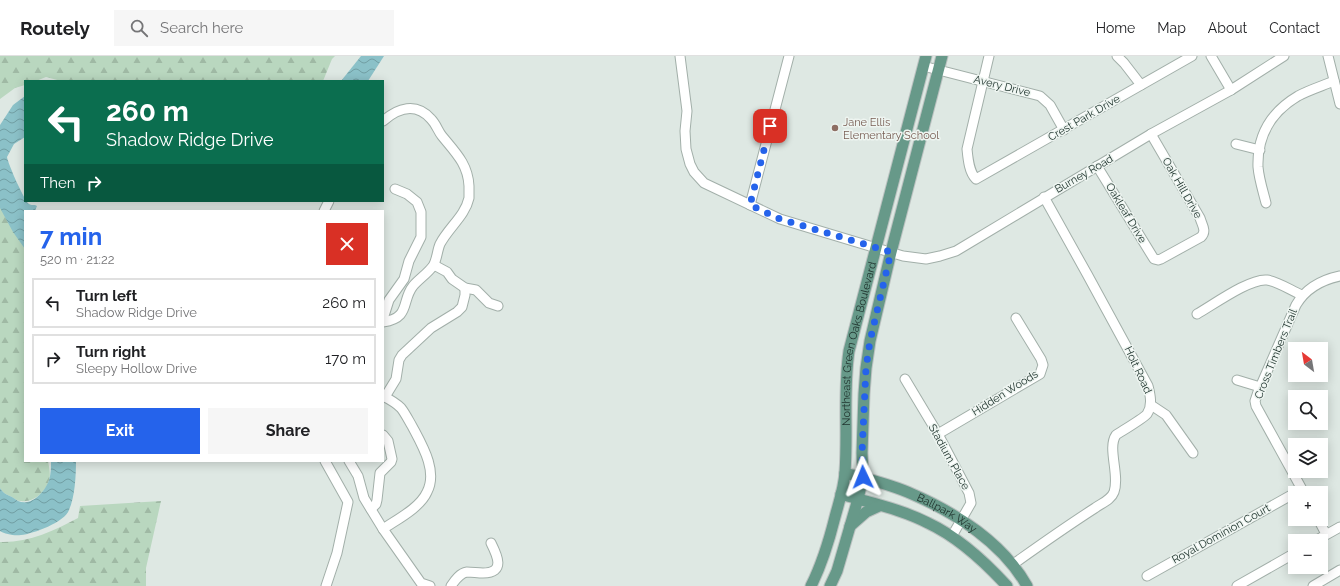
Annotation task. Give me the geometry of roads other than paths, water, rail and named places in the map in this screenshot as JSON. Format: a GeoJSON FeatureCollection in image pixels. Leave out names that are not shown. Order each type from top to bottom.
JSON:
{"type":"FeatureCollection","features":[{"type":"Feature","properties":{"kind":"main road","name":"Northeast Green Oaks Boulevard"},"geometry":{"type":"LineString","coordinates":[[830,586],[837,571],[849,526],[858,500],[863,477],[862,453],[866,368],[870,341],[891,252],[942,56]]}},
{"type":"Feature","properties":{"kind":"main road","name":"Northeast Green Oaks Boulevard"},"geometry":{"type":"LineString","coordinates":[[811,586],[820,568],[832,530],[845,472],[845,390],[848,358],[924,61]]}},
{"type":"Feature","properties":{"kind":"main road"},"geometry":{"type":"LineString","coordinates":[[862,453],[873,473],[885,484]]}},
{"type":"Feature","properties":{"kind":"main road","name":"Ballpark Way"},"geometry":{"type":"LineString","coordinates":[[845,472],[912,494],[932,503],[961,520],[983,536],[1012,565],[1027,586]]}},
{"type":"Feature","properties":{"kind":"main road","name":"Ballpark Way"},"geometry":{"type":"LineString","coordinates":[[841,494],[923,520],[952,536],[979,558],[1007,586]]}},
{"type":"Feature","properties":{"kind":"main road"},"geometry":{"type":"LineString","coordinates":[[849,526],[870,509],[879,506]]}},
{"type":"Feature","properties":{"kind":"street","name":"Burney Road"},"geometry":{"type":"LineString","coordinates":[[680,56],[687,111],[685,131],[686,149],[694,172],[704,183],[780,219],[903,256],[918,258],[946,255],[961,248],[1151,134],[1230,90],[1284,56]]}},
{"type":"Feature","properties":{"kind":"street"},"geometry":{"type":"LineString","coordinates":[[750,205],[789,56]]}},
{"type":"Feature","properties":{"kind":"street"},"geometry":{"type":"LineString","coordinates":[[983,81],[989,56]]}},
{"type":"Feature","properties":{"kind":"street"},"geometry":{"type":"LineString","coordinates":[[1117,56],[1141,85]]}},
{"type":"Feature","properties":{"kind":"street","name":"Crest Park Drive"},"geometry":{"type":"LineString","coordinates":[[983,81],[967,149],[968,162],[973,176],[976,179],[1192,56]]}},
{"type":"Feature","properties":{"kind":"street"},"geometry":{"type":"LineString","coordinates":[[1211,56],[1230,90]]}},
{"type":"Feature","properties":{"kind":"street"},"geometry":{"type":"LineString","coordinates":[[1328,56],[1340,104]]}},
{"type":"Feature","properties":{"kind":"street","name":"Avery Drive"},"geometry":{"type":"LineString","coordinates":[[924,61],[939,69],[1040,96],[1050,105],[1064,130]]}},
{"type":"Feature","properties":{"kind":"street"},"geometry":{"type":"LineString","coordinates":[[1266,203],[1258,168],[1260,150],[1266,128],[1275,114],[1285,104],[1299,95],[1334,81]]}},
{"type":"Feature","properties":{"kind":"street"},"geometry":{"type":"LineString","coordinates":[[384,120],[396,111],[407,108],[425,113],[432,119],[441,135],[461,158],[468,179],[469,197],[462,215],[441,242],[434,265],[409,293],[403,312],[391,321],[384,321]]}},
{"type":"Feature","properties":{"kind":"street","name":"Oak Hill Drive"},"geometry":{"type":"LineString","coordinates":[[1151,134],[1200,218],[1205,231],[1201,237],[1161,259],[1154,259]]}},
{"type":"Feature","properties":{"kind":"street"},"geometry":{"type":"LineString","coordinates":[[1236,144],[1260,150]]}},
{"type":"Feature","properties":{"kind":"street","name":"Oakleaf Drive"},"geometry":{"type":"LineString","coordinates":[[1098,166],[1154,259]]}},
{"type":"Feature","properties":{"kind":"street"},"geometry":{"type":"LineString","coordinates":[[384,318],[389,300],[404,279],[409,261],[421,237],[421,212],[417,202],[407,194],[395,189]]}},
{"type":"Feature","properties":{"kind":"street","name":"Holt Road"},"geometry":{"type":"LineString","coordinates":[[1012,565],[1069,524],[1111,497],[1115,488],[1113,453],[1114,438],[1116,435],[1147,414],[1151,405],[1151,397],[1148,386],[1044,197]]}},
{"type":"Feature","properties":{"kind":"street"},"geometry":{"type":"LineString","coordinates":[[434,265],[447,272],[452,279],[465,288],[476,290],[489,303],[498,306]]}},
{"type":"Feature","properties":{"kind":"street","name":"Cross Timbers Trail"},"geometry":{"type":"LineString","coordinates":[[1296,486],[1255,402],[1296,305],[1302,296],[1320,282],[1340,276]]}},
{"type":"Feature","properties":{"kind":"street"},"geometry":{"type":"LineString","coordinates":[[1197,314],[1243,287],[1267,280],[1302,296]]}},
{"type":"Feature","properties":{"kind":"street"},"geometry":{"type":"LineString","coordinates":[[382,529],[417,504],[427,493],[430,475],[422,446],[410,423],[400,408],[384,397],[396,379],[399,360],[402,355],[431,328],[457,312],[462,307],[465,288]]}},
{"type":"Feature","properties":{"kind":"street","name":"Hidden Woods"},"geometry":{"type":"LineString","coordinates":[[938,434],[1040,374],[1043,365],[1041,359],[1016,318]]}},
{"type":"Feature","properties":{"kind":"street","name":"Stadium Place"},"geometry":{"type":"LineString","coordinates":[[905,379],[938,434],[970,493],[970,503],[952,536]]}},
{"type":"Feature","properties":{"kind":"street"},"geometry":{"type":"LineString","coordinates":[[1237,380],[1260,388]]}},
{"type":"Feature","properties":{"kind":"street"},"geometry":{"type":"LineString","coordinates":[[1151,405],[1161,410],[1166,415],[1193,453]]}},
{"type":"Feature","properties":{"kind":"street"},"geometry":{"type":"LineString","coordinates":[[370,509],[376,504],[380,473],[392,459],[388,441],[384,436]]}},
{"type":"Feature","properties":{"kind":"street"},"geometry":{"type":"LineString","coordinates":[[326,462],[348,502],[337,553],[326,586]]}},
{"type":"Feature","properties":{"kind":"street"},"geometry":{"type":"LineString","coordinates":[[350,462],[358,476],[364,498],[382,529],[421,583],[430,586]]}},
{"type":"Feature","properties":{"kind":"street","name":"Royal Dominion Court"},"geometry":{"type":"LineString","coordinates":[[1147,576],[1288,498]]}},
{"type":"Feature","properties":{"kind":"street"},"geometry":{"type":"LineString","coordinates":[[1322,526],[1326,534],[1340,527]]}},
{"type":"Feature","properties":{"kind":"street"},"geometry":{"type":"LineString","coordinates":[[451,586],[460,575],[467,572],[486,573],[492,572],[496,568],[499,564],[499,560],[491,543]]}},
{"type":"Feature","properties":{"kind":"street"},"geometry":{"type":"LineString","coordinates":[[1237,586],[1288,556]]}},
{"type":"Feature","properties":{"kind":"street"},"geometry":{"type":"LineString","coordinates":[[1313,586],[1339,573]]}},
{"type":"Feature","properties":{"kind":"water"},"geometry":{"type":"Polygon","coordinates":[[[361,56],[384,56],[369,80],[342,80],[361,56]]]}},
{"type":"Feature","properties":{"kind":"water"},"geometry":{"type":"Polygon","coordinates":[[[24,97],[24,138],[14,144],[7,157],[24,197],[24,202],[37,206],[35,210],[24,210],[24,248],[13,232],[0,208],[0,125],[13,105],[24,97]]]}},
{"type":"Feature","properties":{"kind":"water"},"geometry":{"type":"Polygon","coordinates":[[[51,462],[76,462],[74,492],[71,505],[62,519],[48,527],[26,534],[13,535],[0,531],[0,488],[5,494],[18,501],[28,502],[41,494],[49,480],[51,462]]]}},
{"type":"Feature","properties":{"kind":"place","name":"Jane Ellis Elementary School"},"geometry":{"type":"Point","coordinates":[835,128]}}]}
